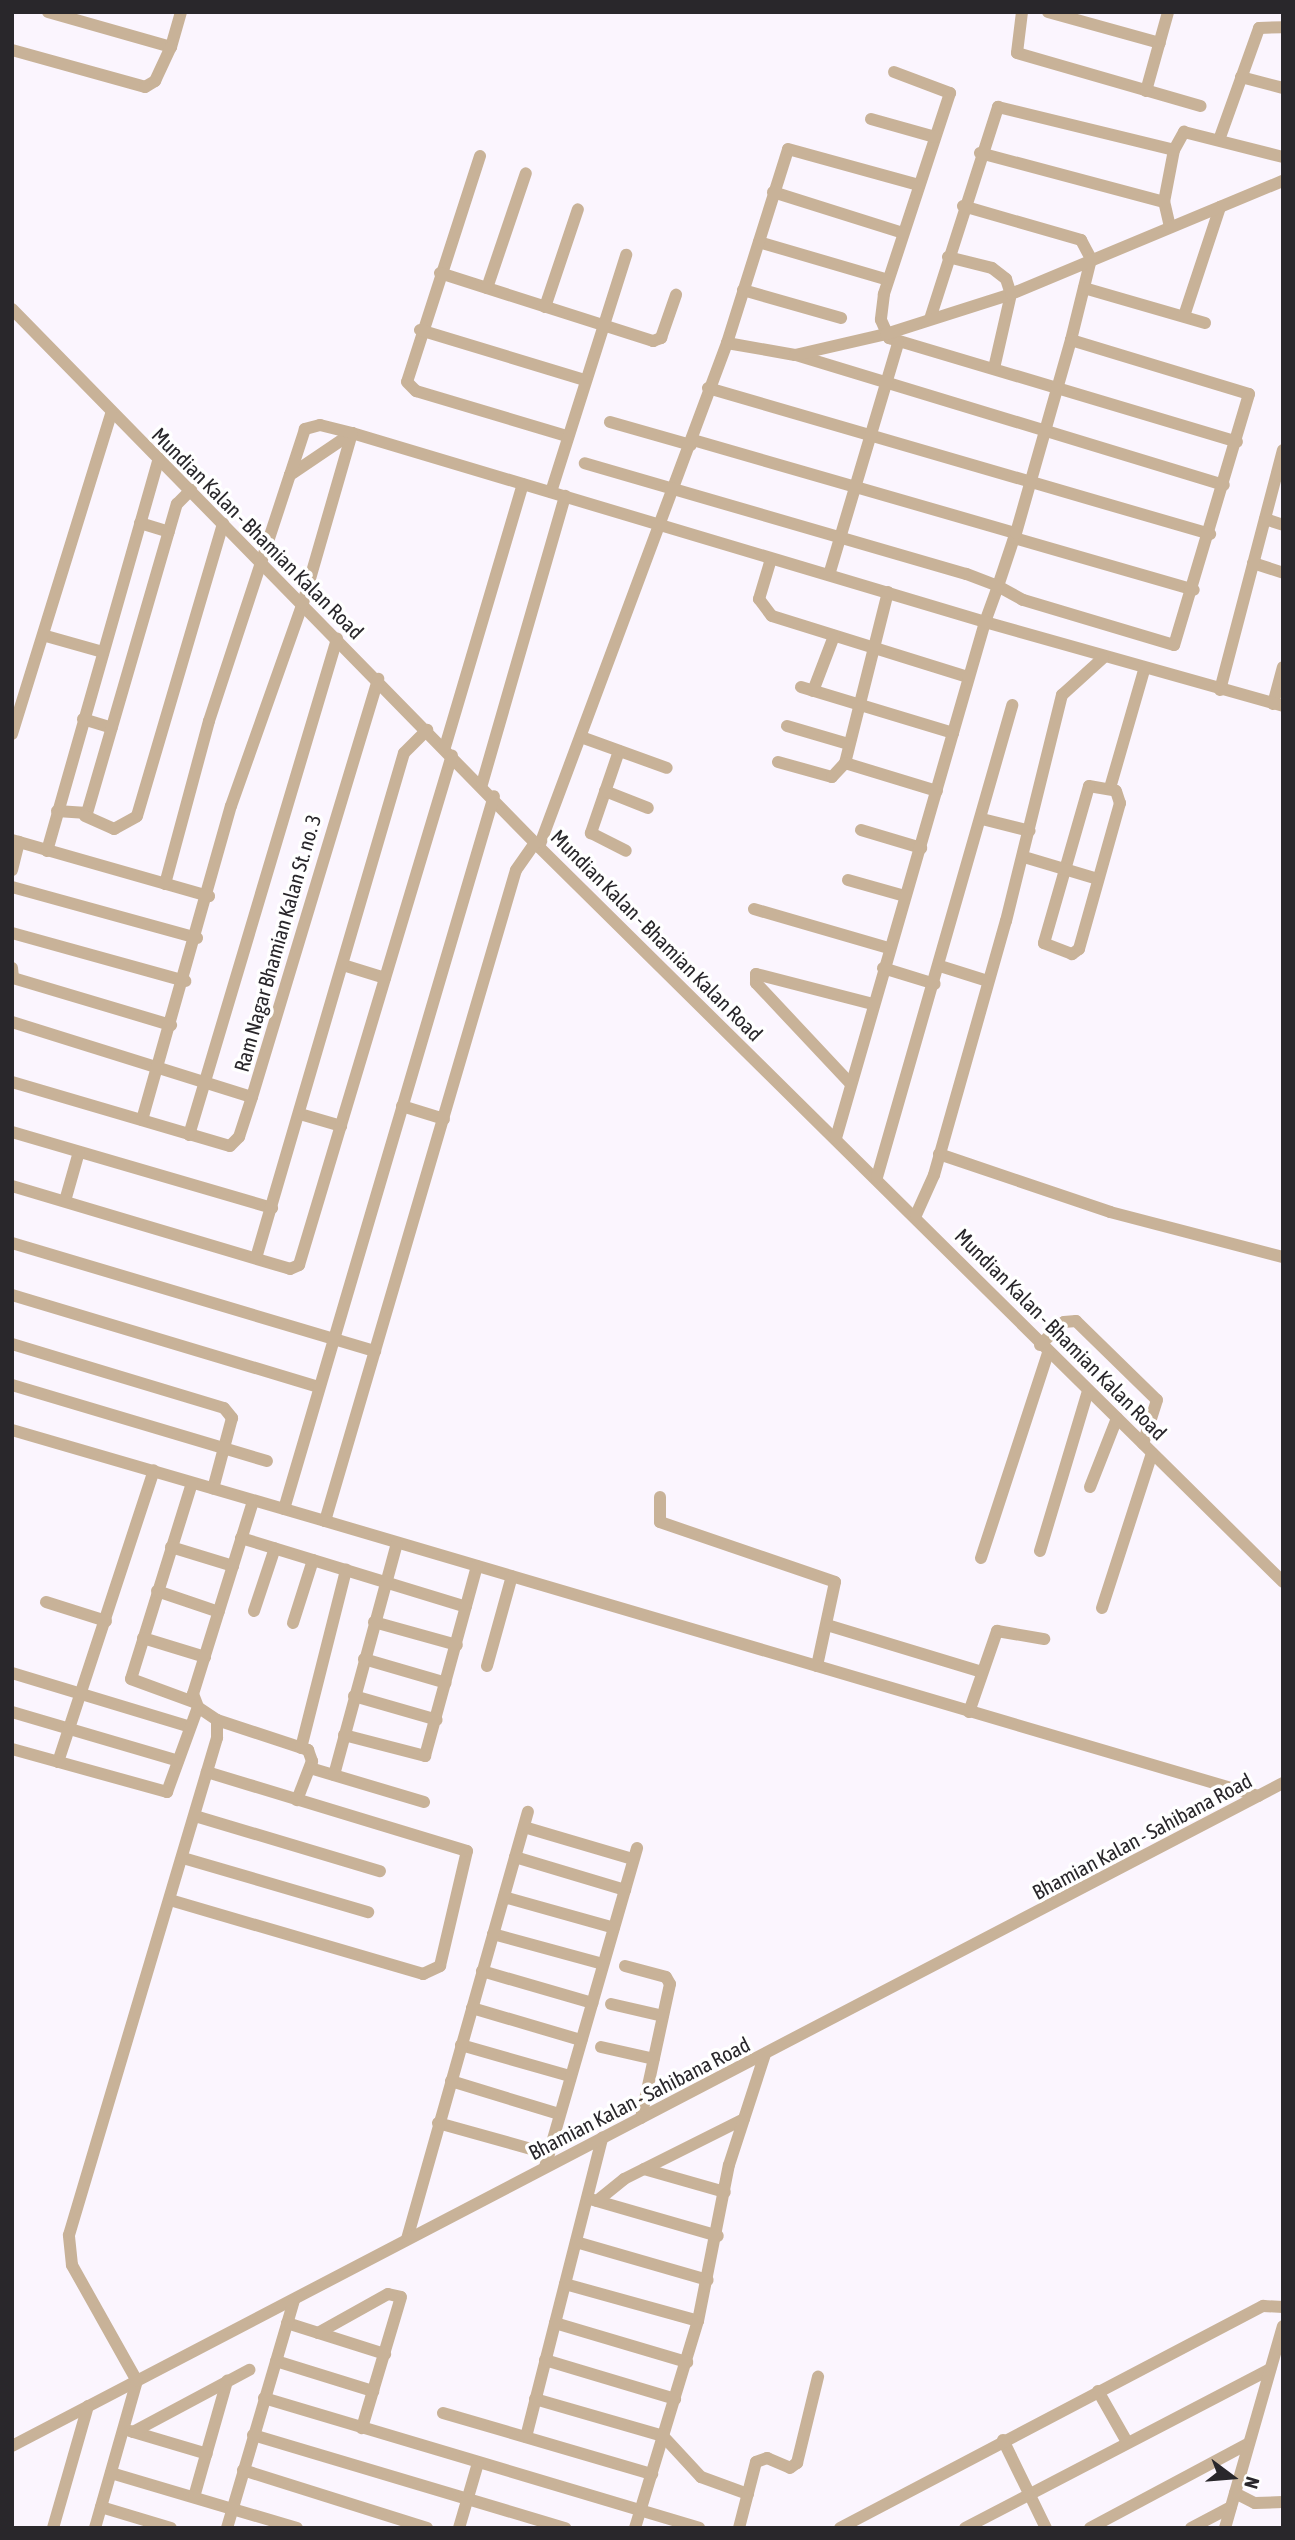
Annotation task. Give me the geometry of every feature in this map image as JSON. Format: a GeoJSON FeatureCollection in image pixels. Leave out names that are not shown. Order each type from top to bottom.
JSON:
{"type":"FeatureCollection","features":[{"type":"Feature","properties":{"kind":"street"},"geometry":{"type":"LineString","coordinates":[[48,12],[170,47]]}},
{"type":"Feature","properties":{"kind":"street"},"geometry":{"type":"LineString","coordinates":[[12,50],[145,87],[155,81],[181,12]]}},
{"type":"Feature","properties":{"kind":"street"},"geometry":{"type":"LineString","coordinates":[[1021,12],[1017,53],[1201,106]]}},
{"type":"Feature","properties":{"kind":"street"},"geometry":{"type":"LineString","coordinates":[[1048,12],[1160,43]]}},
{"type":"Feature","properties":{"kind":"street"},"geometry":{"type":"LineString","coordinates":[[1146,91],[1168,12]]}},
{"type":"Feature","properties":{"kind":"street"},"geometry":{"type":"LineString","coordinates":[[1219,140],[1259,28],[1283,27]]}},
{"type":"Feature","properties":{"kind":"street"},"geometry":{"type":"LineString","coordinates":[[894,72],[949,90],[880,308],[886,334],[898,343],[994,368],[1237,442]]}},
{"type":"Feature","properties":{"kind":"street"},"geometry":{"type":"LineString","coordinates":[[1241,77],[1283,89]]}},
{"type":"Feature","properties":{"kind":"street"},"geometry":{"type":"LineString","coordinates":[[930,319],[994,111],[1002,106],[1174,150]]}},
{"type":"Feature","properties":{"kind":"street"},"geometry":{"type":"LineString","coordinates":[[871,119],[935,137]]}},
{"type":"Feature","properties":{"kind":"street"},"geometry":{"type":"LineString","coordinates":[[1170,227],[1164,202],[1174,150],[1184,132],[1283,156]]}},
{"type":"Feature","properties":{"kind":"street"},"geometry":{"type":"LineString","coordinates":[[325,1521],[516,870],[537,845],[675,490],[708,388],[727,343],[785,154],[793,147],[919,185]]}},
{"type":"Feature","properties":{"kind":"street"},"geometry":{"type":"LineString","coordinates":[[980,153],[1164,202]]}},
{"type":"Feature","properties":{"kind":"street"},"geometry":{"type":"LineString","coordinates":[[480,156],[420,330],[410,387],[567,436]]}},
{"type":"Feature","properties":{"kind":"street"},"geometry":{"type":"LineString","coordinates":[[487,288],[526,173]]}},
{"type":"Feature","properties":{"kind":"street"},"geometry":{"type":"LineString","coordinates":[[796,355],[886,334],[1011,294],[1283,181]]}},
{"type":"Feature","properties":{"kind":"street"},"geometry":{"type":"LineString","coordinates":[[773,192],[903,233]]}},
{"type":"Feature","properties":{"kind":"street"},"geometry":{"type":"LineString","coordinates":[[963,206],[1067,231],[1091,259]]}},
{"type":"Feature","properties":{"kind":"street"},"geometry":{"type":"LineString","coordinates":[[1184,316],[1220,207]]}},
{"type":"Feature","properties":{"kind":"street"},"geometry":{"type":"LineString","coordinates":[[545,307],[579,209]]}},
{"type":"Feature","properties":{"kind":"street"},"geometry":{"type":"LineString","coordinates":[[759,242],[888,280]]}},
{"type":"Feature","properties":{"kind":"street"},"geometry":{"type":"LineString","coordinates":[[551,492],[626,255]]}},
{"type":"Feature","properties":{"kind":"street"},"geometry":{"type":"LineString","coordinates":[[948,257],[998,271],[1011,294],[994,368]]}},
{"type":"Feature","properties":{"kind":"street"},"geometry":{"type":"LineString","coordinates":[[836,1138],[849,1082],[888,948],[921,848],[968,677],[1031,482],[1091,259]]}},
{"type":"Feature","properties":{"kind":"street"},"geometry":{"type":"LineString","coordinates":[[440,273],[658,341],[676,295]]}},
{"type":"Feature","properties":{"kind":"street"},"geometry":{"type":"LineString","coordinates":[[1084,288],[1205,323]]}},
{"type":"Feature","properties":{"kind":"street"},"geometry":{"type":"LineString","coordinates":[[743,289],[841,318]]}},
{"type":"Feature","properties":{"kind":"street","name":"Mundian Kalan - Bhamian Kalan Road"},"geometry":{"type":"LineString","coordinates":[[12,309],[111,414],[265,564],[494,796],[537,845],[916,1215],[1044,1349],[1283,1582]]}},
{"type":"Feature","properties":{"kind":"street"},"geometry":{"type":"LineString","coordinates":[[420,330],[585,380]]}},
{"type":"Feature","properties":{"kind":"street"},"geometry":{"type":"LineString","coordinates":[[585,463],[841,537],[998,586],[1023,600],[1174,645],[1194,590],[1237,442],[1247,391],[1071,340]]}},
{"type":"Feature","properties":{"kind":"street"},"geometry":{"type":"LineString","coordinates":[[727,343],[796,355],[886,386],[1224,485]]}},
{"type":"Feature","properties":{"kind":"street"},"geometry":{"type":"LineString","coordinates":[[829,575],[898,343]]}},
{"type":"Feature","properties":{"kind":"street"},"geometry":{"type":"LineString","coordinates":[[708,388],[1210,534]]}},
{"type":"Feature","properties":{"kind":"street"},"geometry":{"type":"LineString","coordinates":[[12,734],[46,636],[111,414]]}},
{"type":"Feature","properties":{"kind":"street"},"geometry":{"type":"LineString","coordinates":[[610,422],[856,485],[1194,590]]}},
{"type":"Feature","properties":{"kind":"street"},"geometry":{"type":"LineString","coordinates":[[165,884],[209,721],[265,564],[305,429],[320,425],[662,524],[1144,670],[1278,705],[1283,667]]}},
{"type":"Feature","properties":{"kind":"street"},"geometry":{"type":"LineString","coordinates":[[290,475],[352,433]]}},
{"type":"Feature","properties":{"kind":"street"},"geometry":{"type":"LineString","coordinates":[[142,1120],[185,981],[253,733],[303,603],[352,433]]}},
{"type":"Feature","properties":{"kind":"street"},"geometry":{"type":"LineString","coordinates":[[1220,690],[1282,458]]}},
{"type":"Feature","properties":{"kind":"street"},"geometry":{"type":"LineString","coordinates":[[47,850],[159,459]]}},
{"type":"Feature","properties":{"kind":"street"},"geometry":{"type":"LineString","coordinates":[[12,1186],[290,1269],[299,1265],[385,978],[523,484]]}},
{"type":"Feature","properties":{"kind":"street"},"geometry":{"type":"LineString","coordinates":[[85,816],[169,532],[181,496],[191,491]]}},
{"type":"Feature","properties":{"kind":"street"},"geometry":{"type":"LineString","coordinates":[[482,784],[565,496]]}},
{"type":"Feature","properties":{"kind":"street"},"geometry":{"type":"LineString","coordinates":[[1265,519],[1283,524]]}},
{"type":"Feature","properties":{"kind":"street"},"geometry":{"type":"LineString","coordinates":[[140,523],[169,532]]}},
{"type":"Feature","properties":{"kind":"street"},"geometry":{"type":"LineString","coordinates":[[57,811],[85,816],[114,829],[138,816],[223,523]]}},
{"type":"Feature","properties":{"kind":"street"},"geometry":{"type":"LineString","coordinates":[[771,559],[760,587],[761,609],[834,636],[968,677]]}},
{"type":"Feature","properties":{"kind":"street"},"geometry":{"type":"LineString","coordinates":[[1253,563],[1283,573]]}},
{"type":"Feature","properties":{"kind":"street"},"geometry":{"type":"LineString","coordinates":[[778,762],[832,777],[845,763],[888,592]]}},
{"type":"Feature","properties":{"kind":"street"},"geometry":{"type":"LineString","coordinates":[[46,636],[103,652]]}},
{"type":"Feature","properties":{"kind":"street"},"geometry":{"type":"LineString","coordinates":[[834,636],[807,689],[953,733]]}},
{"type":"Feature","properties":{"kind":"street"},"geometry":{"type":"LineString","coordinates":[[189,1135],[337,639]]}},
{"type":"Feature","properties":{"kind":"street"},"geometry":{"type":"LineString","coordinates":[[916,1215],[939,1154],[1024,857],[1062,695],[1103,658]]}},
{"type":"Feature","properties":{"kind":"street"},"geometry":{"type":"LineString","coordinates":[[1110,788],[1089,786],[1044,943],[1059,951],[1079,949],[1120,803],[1110,788],[1144,670]]}},
{"type":"Feature","properties":{"kind":"street","name":"Ram Nagar Bhamian Kalan St. no. 3"},"geometry":{"type":"LineString","coordinates":[[12,1022],[252,1097],[378,680]]}},
{"type":"Feature","properties":{"kind":"street"},"geometry":{"type":"LineString","coordinates":[[877,1177],[935,985],[1012,705]]}},
{"type":"Feature","properties":{"kind":"street"},"geometry":{"type":"LineString","coordinates":[[83,719],[112,728]]}},
{"type":"Feature","properties":{"kind":"street"},"geometry":{"type":"LineString","coordinates":[[787,726],[848,744]]}},
{"type":"Feature","properties":{"kind":"street"},"geometry":{"type":"LineString","coordinates":[[256,1258],[404,753],[427,730]]}},
{"type":"Feature","properties":{"kind":"street"},"geometry":{"type":"LineString","coordinates":[[581,737],[667,768]]}},
{"type":"Feature","properties":{"kind":"street"},"geometry":{"type":"LineString","coordinates":[[619,751],[591,834],[626,851]]}},
{"type":"Feature","properties":{"kind":"street"},"geometry":{"type":"LineString","coordinates":[[845,763],[937,791]]}},
{"type":"Feature","properties":{"kind":"street"},"geometry":{"type":"LineString","coordinates":[[605,791],[648,808]]}},
{"type":"Feature","properties":{"kind":"street"},"geometry":{"type":"LineString","coordinates":[[284,1509],[494,796]]}},
{"type":"Feature","properties":{"kind":"street"},"geometry":{"type":"LineString","coordinates":[[982,819],[1030,831]]}},
{"type":"Feature","properties":{"kind":"street"},"geometry":{"type":"LineString","coordinates":[[860,830],[921,848]]}},
{"type":"Feature","properties":{"kind":"street"},"geometry":{"type":"LineString","coordinates":[[12,870],[16,841],[209,896]]}},
{"type":"Feature","properties":{"kind":"street"},"geometry":{"type":"LineString","coordinates":[[1024,857],[1098,878]]}},
{"type":"Feature","properties":{"kind":"street"},"geometry":{"type":"LineString","coordinates":[[848,880],[905,896]]}},
{"type":"Feature","properties":{"kind":"street"},"geometry":{"type":"LineString","coordinates":[[12,887],[197,938]]}},
{"type":"Feature","properties":{"kind":"street"},"geometry":{"type":"LineString","coordinates":[[754,909],[888,948]]}},
{"type":"Feature","properties":{"kind":"street"},"geometry":{"type":"LineString","coordinates":[[12,933],[185,981]]}},
{"type":"Feature","properties":{"kind":"street"},"geometry":{"type":"LineString","coordinates":[[342,965],[385,978]]}},
{"type":"Feature","properties":{"kind":"street"},"geometry":{"type":"LineString","coordinates":[[940,966],[988,981]]}},
{"type":"Feature","properties":{"kind":"street"},"geometry":{"type":"LineString","coordinates":[[883,968],[935,985]]}},
{"type":"Feature","properties":{"kind":"street"},"geometry":{"type":"LineString","coordinates":[[849,1082],[756,983],[756,974],[873,1004]]}},
{"type":"Feature","properties":{"kind":"street"},"geometry":{"type":"LineString","coordinates":[[13,976],[171,1025]]}},
{"type":"Feature","properties":{"kind":"street"},"geometry":{"type":"LineString","coordinates":[[12,1082],[222,1146],[236,1143],[252,1097]]}},
{"type":"Feature","properties":{"kind":"street"},"geometry":{"type":"LineString","coordinates":[[402,1106],[444,1119]]}},
{"type":"Feature","properties":{"kind":"street"},"geometry":{"type":"LineString","coordinates":[[300,1114],[341,1126]]}},
{"type":"Feature","properties":{"kind":"street"},"geometry":{"type":"LineString","coordinates":[[12,1132],[272,1208]]}},
{"type":"Feature","properties":{"kind":"street"},"geometry":{"type":"LineString","coordinates":[[65,1201],[79,1152]]}},
{"type":"Feature","properties":{"kind":"street"},"geometry":{"type":"LineString","coordinates":[[939,1154],[1110,1212],[1283,1258]]}},
{"type":"Feature","properties":{"kind":"street"},"geometry":{"type":"LineString","coordinates":[[12,1243],[375,1351]]}},
{"type":"Feature","properties":{"kind":"street"},"geometry":{"type":"LineString","coordinates":[[12,1295],[319,1387]]}},
{"type":"Feature","properties":{"kind":"street"},"geometry":{"type":"LineString","coordinates":[[981,1559],[1044,1349],[1064,1322],[1076,1321],[1157,1400],[1147,1448],[1102,1608]]}},
{"type":"Feature","properties":{"kind":"street"},"geometry":{"type":"LineString","coordinates":[[12,1344],[224,1408],[232,1418],[213,1489]]}},
{"type":"Feature","properties":{"kind":"street"},"geometry":{"type":"LineString","coordinates":[[12,1385],[267,1461]]}},
{"type":"Feature","properties":{"kind":"street"},"geometry":{"type":"LineString","coordinates":[[1040,1551],[1088,1391]]}},
{"type":"Feature","properties":{"kind":"street"},"geometry":{"type":"LineString","coordinates":[[1090,1486],[1117,1418]]}},
{"type":"Feature","properties":{"kind":"street"},"geometry":{"type":"LineString","coordinates":[[12,1430],[1258,1796]]}},
{"type":"Feature","properties":{"kind":"street"},"geometry":{"type":"LineString","coordinates":[[58,1762],[154,1471]]}},
{"type":"Feature","properties":{"kind":"street"},"geometry":{"type":"LineString","coordinates":[[192,1483],[157,1591],[132,1683],[196,1704],[217,1720],[301,1748],[312,1755],[310,1768],[297,1800]]}},
{"type":"Feature","properties":{"kind":"street"},"geometry":{"type":"LineString","coordinates":[[660,1497],[660,1522],[830,1577],[836,1589],[817,1666]]}},
{"type":"Feature","properties":{"kind":"street"},"geometry":{"type":"LineString","coordinates":[[12,1749],[167,1792],[196,1704],[205,1657],[253,1501]]}},
{"type":"Feature","properties":{"kind":"street"},"geometry":{"type":"LineString","coordinates":[[242,1538],[466,1607]]}},
{"type":"Feature","properties":{"kind":"street"},"geometry":{"type":"LineString","coordinates":[[334,1775],[397,1543]]}},
{"type":"Feature","properties":{"kind":"street"},"geometry":{"type":"LineString","coordinates":[[171,1547],[233,1566]]}},
{"type":"Feature","properties":{"kind":"street"},"geometry":{"type":"LineString","coordinates":[[254,1611],[275,1548]]}},
{"type":"Feature","properties":{"kind":"street"},"geometry":{"type":"LineString","coordinates":[[293,1623],[313,1560]]}},
{"type":"Feature","properties":{"kind":"street"},"geometry":{"type":"LineString","coordinates":[[344,1735],[425,1756],[477,1566]]}},
{"type":"Feature","properties":{"kind":"street"},"geometry":{"type":"LineString","coordinates":[[301,1748],[346,1570]]}},
{"type":"Feature","properties":{"kind":"street"},"geometry":{"type":"LineString","coordinates":[[487,1666],[512,1576]]}},
{"type":"Feature","properties":{"kind":"street"},"geometry":{"type":"LineString","coordinates":[[157,1591],[219,1612]]}},
{"type":"Feature","properties":{"kind":"street"},"geometry":{"type":"LineString","coordinates":[[46,1602],[106,1621]]}},
{"type":"Feature","properties":{"kind":"street"},"geometry":{"type":"LineString","coordinates":[[374,1622],[457,1645]]}},
{"type":"Feature","properties":{"kind":"street"},"geometry":{"type":"LineString","coordinates":[[827,1625],[982,1672]]}},
{"type":"Feature","properties":{"kind":"street"},"geometry":{"type":"LineString","coordinates":[[969,1712],[997,1632],[1044,1639]]}},
{"type":"Feature","properties":{"kind":"street"},"geometry":{"type":"LineString","coordinates":[[143,1638],[205,1657]]}},
{"type":"Feature","properties":{"kind":"street"},"geometry":{"type":"LineString","coordinates":[[364,1659],[446,1683]]}},
{"type":"Feature","properties":{"kind":"street"},"geometry":{"type":"LineString","coordinates":[[12,1673],[188,1726]]}},
{"type":"Feature","properties":{"kind":"street"},"geometry":{"type":"LineString","coordinates":[[354,1696],[437,1720]]}},
{"type":"Feature","properties":{"kind":"street"},"geometry":{"type":"LineString","coordinates":[[12,1712],[178,1760]]}},
{"type":"Feature","properties":{"kind":"street"},"geometry":{"type":"LineString","coordinates":[[95,2528],[111,2473],[128,2431],[138,2381],[68,2251],[208,1772],[217,1720]]}},
{"type":"Feature","properties":{"kind":"street"},"geometry":{"type":"LineString","coordinates":[[310,1768],[424,1802]]}},
{"type":"Feature","properties":{"kind":"street"},"geometry":{"type":"LineString","coordinates":[[170,1900],[423,1974],[437,1972],[467,1851],[208,1772]]}},
{"type":"Feature","properties":{"kind":"street","name":"Bhamian Kalan - Sahibana Road"},"geometry":{"type":"LineString","coordinates":[[12,2446],[1283,1783]]}},
{"type":"Feature","properties":{"kind":"street"},"geometry":{"type":"LineString","coordinates":[[407,2239],[528,1812]]}},
{"type":"Feature","properties":{"kind":"street"},"geometry":{"type":"LineString","coordinates":[[195,1816],[380,1871]]}},
{"type":"Feature","properties":{"kind":"street"},"geometry":{"type":"LineString","coordinates":[[524,1827],[635,1853],[545,2167]]}},
{"type":"Feature","properties":{"kind":"street"},"geometry":{"type":"LineString","coordinates":[[515,1857],[625,1890]]}},
{"type":"Feature","properties":{"kind":"street"},"geometry":{"type":"LineString","coordinates":[[183,1858],[368,1912]]}},
{"type":"Feature","properties":{"kind":"street"},"geometry":{"type":"LineString","coordinates":[[504,1897],[614,1928]]}},
{"type":"Feature","properties":{"kind":"street"},"geometry":{"type":"LineString","coordinates":[[493,1934],[603,1964]]}},
{"type":"Feature","properties":{"kind":"street"},"geometry":{"type":"LineString","coordinates":[[625,1966],[669,1980],[641,2118]]}},
{"type":"Feature","properties":{"kind":"street"},"geometry":{"type":"LineString","coordinates":[[482,1971],[592,2003]]}},
{"type":"Feature","properties":{"kind":"street"},"geometry":{"type":"LineString","coordinates":[[611,2004],[663,2016]]}},
{"type":"Feature","properties":{"kind":"street"},"geometry":{"type":"LineString","coordinates":[[472,2008],[581,2040]]}},
{"type":"Feature","properties":{"kind":"street"},"geometry":{"type":"LineString","coordinates":[[461,2045],[570,2076]]}},
{"type":"Feature","properties":{"kind":"street"},"geometry":{"type":"LineString","coordinates":[[601,2047],[654,2059]]}},
{"type":"Feature","properties":{"kind":"street"},"geometry":{"type":"LineString","coordinates":[[635,2528],[698,2322],[725,2192],[765,2054]]}},
{"type":"Feature","properties":{"kind":"street"},"geometry":{"type":"LineString","coordinates":[[451,2081],[559,2114]]}},
{"type":"Feature","properties":{"kind":"street"},"geometry":{"type":"LineString","coordinates":[[592,2199],[744,2119]]}},
{"type":"Feature","properties":{"kind":"street"},"geometry":{"type":"LineString","coordinates":[[439,2123],[549,2154]]}},
{"type":"Feature","properties":{"kind":"street"},"geometry":{"type":"LineString","coordinates":[[526,2437],[576,2242],[592,2199],[602,2138]]}},
{"type":"Feature","properties":{"kind":"street"},"geometry":{"type":"LineString","coordinates":[[645,2169],[725,2192]]}},
{"type":"Feature","properties":{"kind":"street"},"geometry":{"type":"LineString","coordinates":[[592,2199],[718,2236]]}},
{"type":"Feature","properties":{"kind":"street"},"geometry":{"type":"LineString","coordinates":[[576,2242],[708,2280]]}},
{"type":"Feature","properties":{"kind":"street"},"geometry":{"type":"LineString","coordinates":[[565,2284],[698,2322]]}},
{"type":"Feature","properties":{"kind":"street"},"geometry":{"type":"LineString","coordinates":[[318,2333],[398,2294],[385,2354],[362,2428]]}},
{"type":"Feature","properties":{"kind":"street"},"geometry":{"type":"LineString","coordinates":[[227,2528],[294,2301]]}},
{"type":"Feature","properties":{"kind":"street"},"geometry":{"type":"LineString","coordinates":[[840,2528],[1003,2440],[1263,2306],[1283,2307]]}},
{"type":"Feature","properties":{"kind":"street"},"geometry":{"type":"LineString","coordinates":[[287,2323],[385,2354]]}},
{"type":"Feature","properties":{"kind":"street"},"geometry":{"type":"LineString","coordinates":[[555,2323],[687,2362]]}},
{"type":"Feature","properties":{"kind":"street"},"geometry":{"type":"LineString","coordinates":[[1225,2528],[1283,2326]]}},
{"type":"Feature","properties":{"kind":"street"},"geometry":{"type":"LineString","coordinates":[[545,2360],[675,2399]]}},
{"type":"Feature","properties":{"kind":"street"},"geometry":{"type":"LineString","coordinates":[[276,2361],[373,2391]]}},
{"type":"Feature","properties":{"kind":"street"},"geometry":{"type":"LineString","coordinates":[[965,2528],[1027,2493],[1270,2369]]}},
{"type":"Feature","properties":{"kind":"street"},"geometry":{"type":"LineString","coordinates":[[128,2431],[248,2370]]}},
{"type":"Feature","properties":{"kind":"street"},"geometry":{"type":"LineString","coordinates":[[739,2528],[761,2458],[790,2468],[797,2463],[818,2377]]}},
{"type":"Feature","properties":{"kind":"street"},"geometry":{"type":"LineString","coordinates":[[194,2497],[228,2381]]}},
{"type":"Feature","properties":{"kind":"street"},"geometry":{"type":"LineString","coordinates":[[1098,2391],[1127,2442]]}},
{"type":"Feature","properties":{"kind":"street"},"geometry":{"type":"LineString","coordinates":[[264,2398],[699,2528]]}},
{"type":"Feature","properties":{"kind":"street"},"geometry":{"type":"LineString","coordinates":[[535,2399],[663,2436],[701,2477],[748,2494]]}},
{"type":"Feature","properties":{"kind":"street"},"geometry":{"type":"LineString","coordinates":[[53,2528],[88,2406]]}},
{"type":"Feature","properties":{"kind":"street"},"geometry":{"type":"LineString","coordinates":[[443,2413],[652,2474]]}},
{"type":"Feature","properties":{"kind":"street"},"geometry":{"type":"LineString","coordinates":[[128,2431],[207,2454]]}},
{"type":"Feature","properties":{"kind":"street"},"geometry":{"type":"LineString","coordinates":[[253,2435],[565,2528]]}},
{"type":"Feature","properties":{"kind":"street"},"geometry":{"type":"LineString","coordinates":[[1003,2440],[1046,2528]]}},
{"type":"Feature","properties":{"kind":"street"},"geometry":{"type":"LineString","coordinates":[[1090,2528],[1249,2443]]}},
{"type":"Feature","properties":{"kind":"street"},"geometry":{"type":"LineString","coordinates":[[459,2528],[478,2463]]}},
{"type":"Feature","properties":{"kind":"street"},"geometry":{"type":"LineString","coordinates":[[243,2470],[427,2528]]}},
{"type":"Feature","properties":{"kind":"street"},"geometry":{"type":"LineString","coordinates":[[111,2473],[297,2528]]}},
{"type":"Feature","properties":{"kind":"street"},"geometry":{"type":"LineString","coordinates":[[1235,2493],[1255,2503],[1283,2501]]}},
{"type":"Feature","properties":{"kind":"street"},"geometry":{"type":"LineString","coordinates":[[101,2507],[171,2528]]}},
{"type":"Feature","properties":{"kind":"street"},"geometry":{"type":"LineString","coordinates":[[1191,2528],[1231,2507]]}}]}
